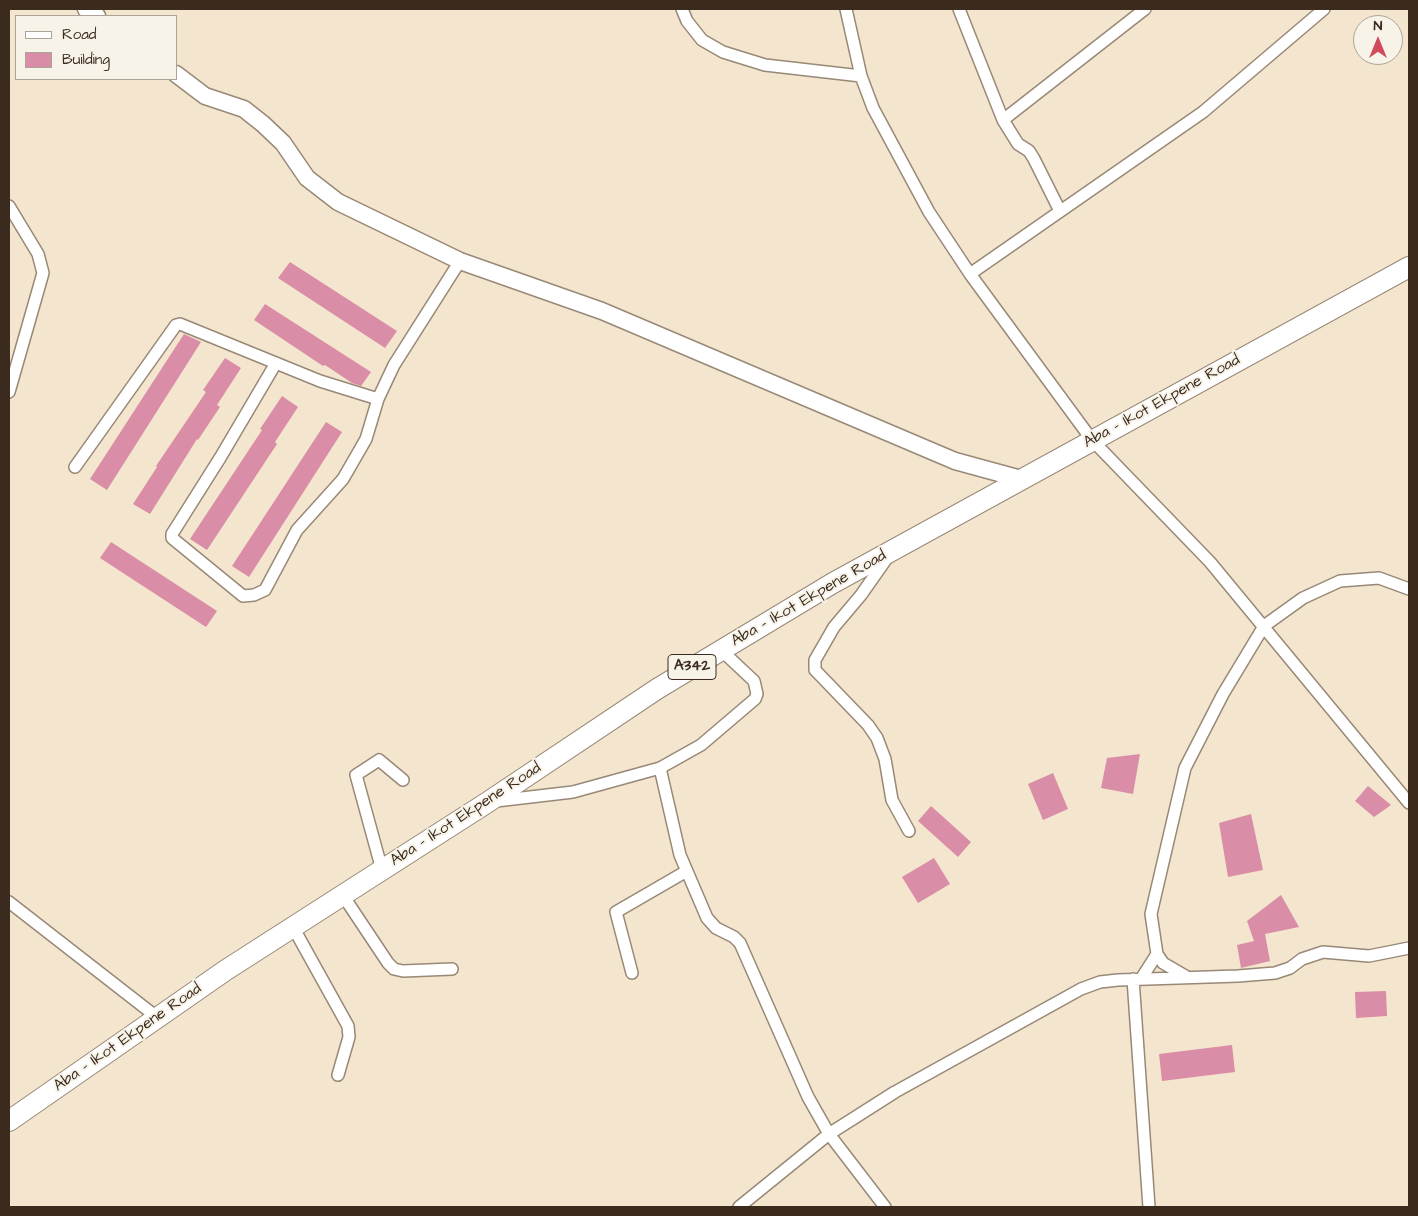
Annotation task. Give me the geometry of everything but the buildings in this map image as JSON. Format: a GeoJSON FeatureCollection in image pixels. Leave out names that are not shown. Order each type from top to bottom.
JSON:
{"type":"FeatureCollection","features":[{"type":"Feature","properties":{"kind":"highway","name":"Aba - Ikot Ekpene Road"},"geometry":{"type":"LineString","coordinates":[[9,1122],[158,1018],[342,894],[488,802],[657,688],[833,583],[1409,267]]}},
{"type":"Feature","properties":{"kind":"street"},"geometry":{"type":"LineString","coordinates":[[682,9],[687,21],[702,40],[723,52],[765,65],[862,76]]}},
{"type":"Feature","properties":{"kind":"street"},"geometry":{"type":"LineString","coordinates":[[846,9],[862,76],[873,108],[929,212],[970,274],[1092,440],[1210,562],[1409,803]]}},
{"type":"Feature","properties":{"kind":"street"},"geometry":{"type":"LineString","coordinates":[[959,9],[1003,120],[1018,144],[1029,151],[1034,159],[1060,212]]}},
{"type":"Feature","properties":{"kind":"street"},"geometry":{"type":"LineString","coordinates":[[1003,120],[1145,9]]}},
{"type":"Feature","properties":{"kind":"street"},"geometry":{"type":"LineString","coordinates":[[970,274],[1203,112],[1324,9]]}},
{"type":"Feature","properties":{"kind":"street"},"geometry":{"type":"LineString","coordinates":[[178,76],[205,96],[244,109],[263,124],[283,143],[307,178],[338,202],[460,261],[602,311],[955,460],[1020,479]]}},
{"type":"Feature","properties":{"kind":"street"},"geometry":{"type":"LineString","coordinates":[[9,206],[38,254],[42,272],[9,392]]}},
{"type":"Feature","properties":{"kind":"street"},"geometry":{"type":"LineString","coordinates":[[276,363],[220,458],[172,534],[172,538],[243,596],[254,595],[265,590],[297,530],[343,479],[366,439],[378,399],[394,365],[460,261]]}},
{"type":"Feature","properties":{"kind":"street"},"geometry":{"type":"LineString","coordinates":[[74,467],[176,325],[184,324],[320,381],[378,399]]}},
{"type":"Feature","properties":{"kind":"street"},"geometry":{"type":"LineString","coordinates":[[893,550],[861,595],[834,627],[815,660],[815,670],[877,738],[886,759],[892,800],[909,831]]}},
{"type":"Feature","properties":{"kind":"street"},"geometry":{"type":"LineString","coordinates":[[1189,978],[1163,963],[1157,954],[1151,914],[1186,768],[1223,694],[1264,626],[1303,598],[1340,581],[1379,578],[1409,589]]}},
{"type":"Feature","properties":{"kind":"street"},"geometry":{"type":"LineString","coordinates":[[488,802],[566,794],[660,768],[700,745],[755,699],[757,687],[754,680],[721,650]]}},
{"type":"Feature","properties":{"kind":"street"},"geometry":{"type":"LineString","coordinates":[[382,870],[356,775],[379,760],[403,780]]}},
{"type":"Feature","properties":{"kind":"street"},"geometry":{"type":"LineString","coordinates":[[660,768],[685,872],[706,918],[716,928],[734,937],[740,943],[808,1097],[829,1134],[885,1207]]}},
{"type":"Feature","properties":{"kind":"street"},"geometry":{"type":"LineString","coordinates":[[632,973],[616,912],[685,872]]}},
{"type":"Feature","properties":{"kind":"street"},"geometry":{"type":"LineString","coordinates":[[342,894],[388,963],[394,969],[403,971],[452,969]]}},
{"type":"Feature","properties":{"kind":"street"},"geometry":{"type":"LineString","coordinates":[[9,902],[158,1018]]}},
{"type":"Feature","properties":{"kind":"street"},"geometry":{"type":"LineString","coordinates":[[293,927],[348,1026],[349,1037],[338,1075]]}},
{"type":"Feature","properties":{"kind":"street"},"geometry":{"type":"LineString","coordinates":[[739,1207],[829,1134],[903,1088],[1081,989],[1100,982],[1275,973],[1290,968],[1302,959],[1323,952],[1369,956],[1409,948]]}},
{"type":"Feature","properties":{"kind":"street"},"geometry":{"type":"LineString","coordinates":[[1148,1207],[1137,979],[1157,954]]}}]}
